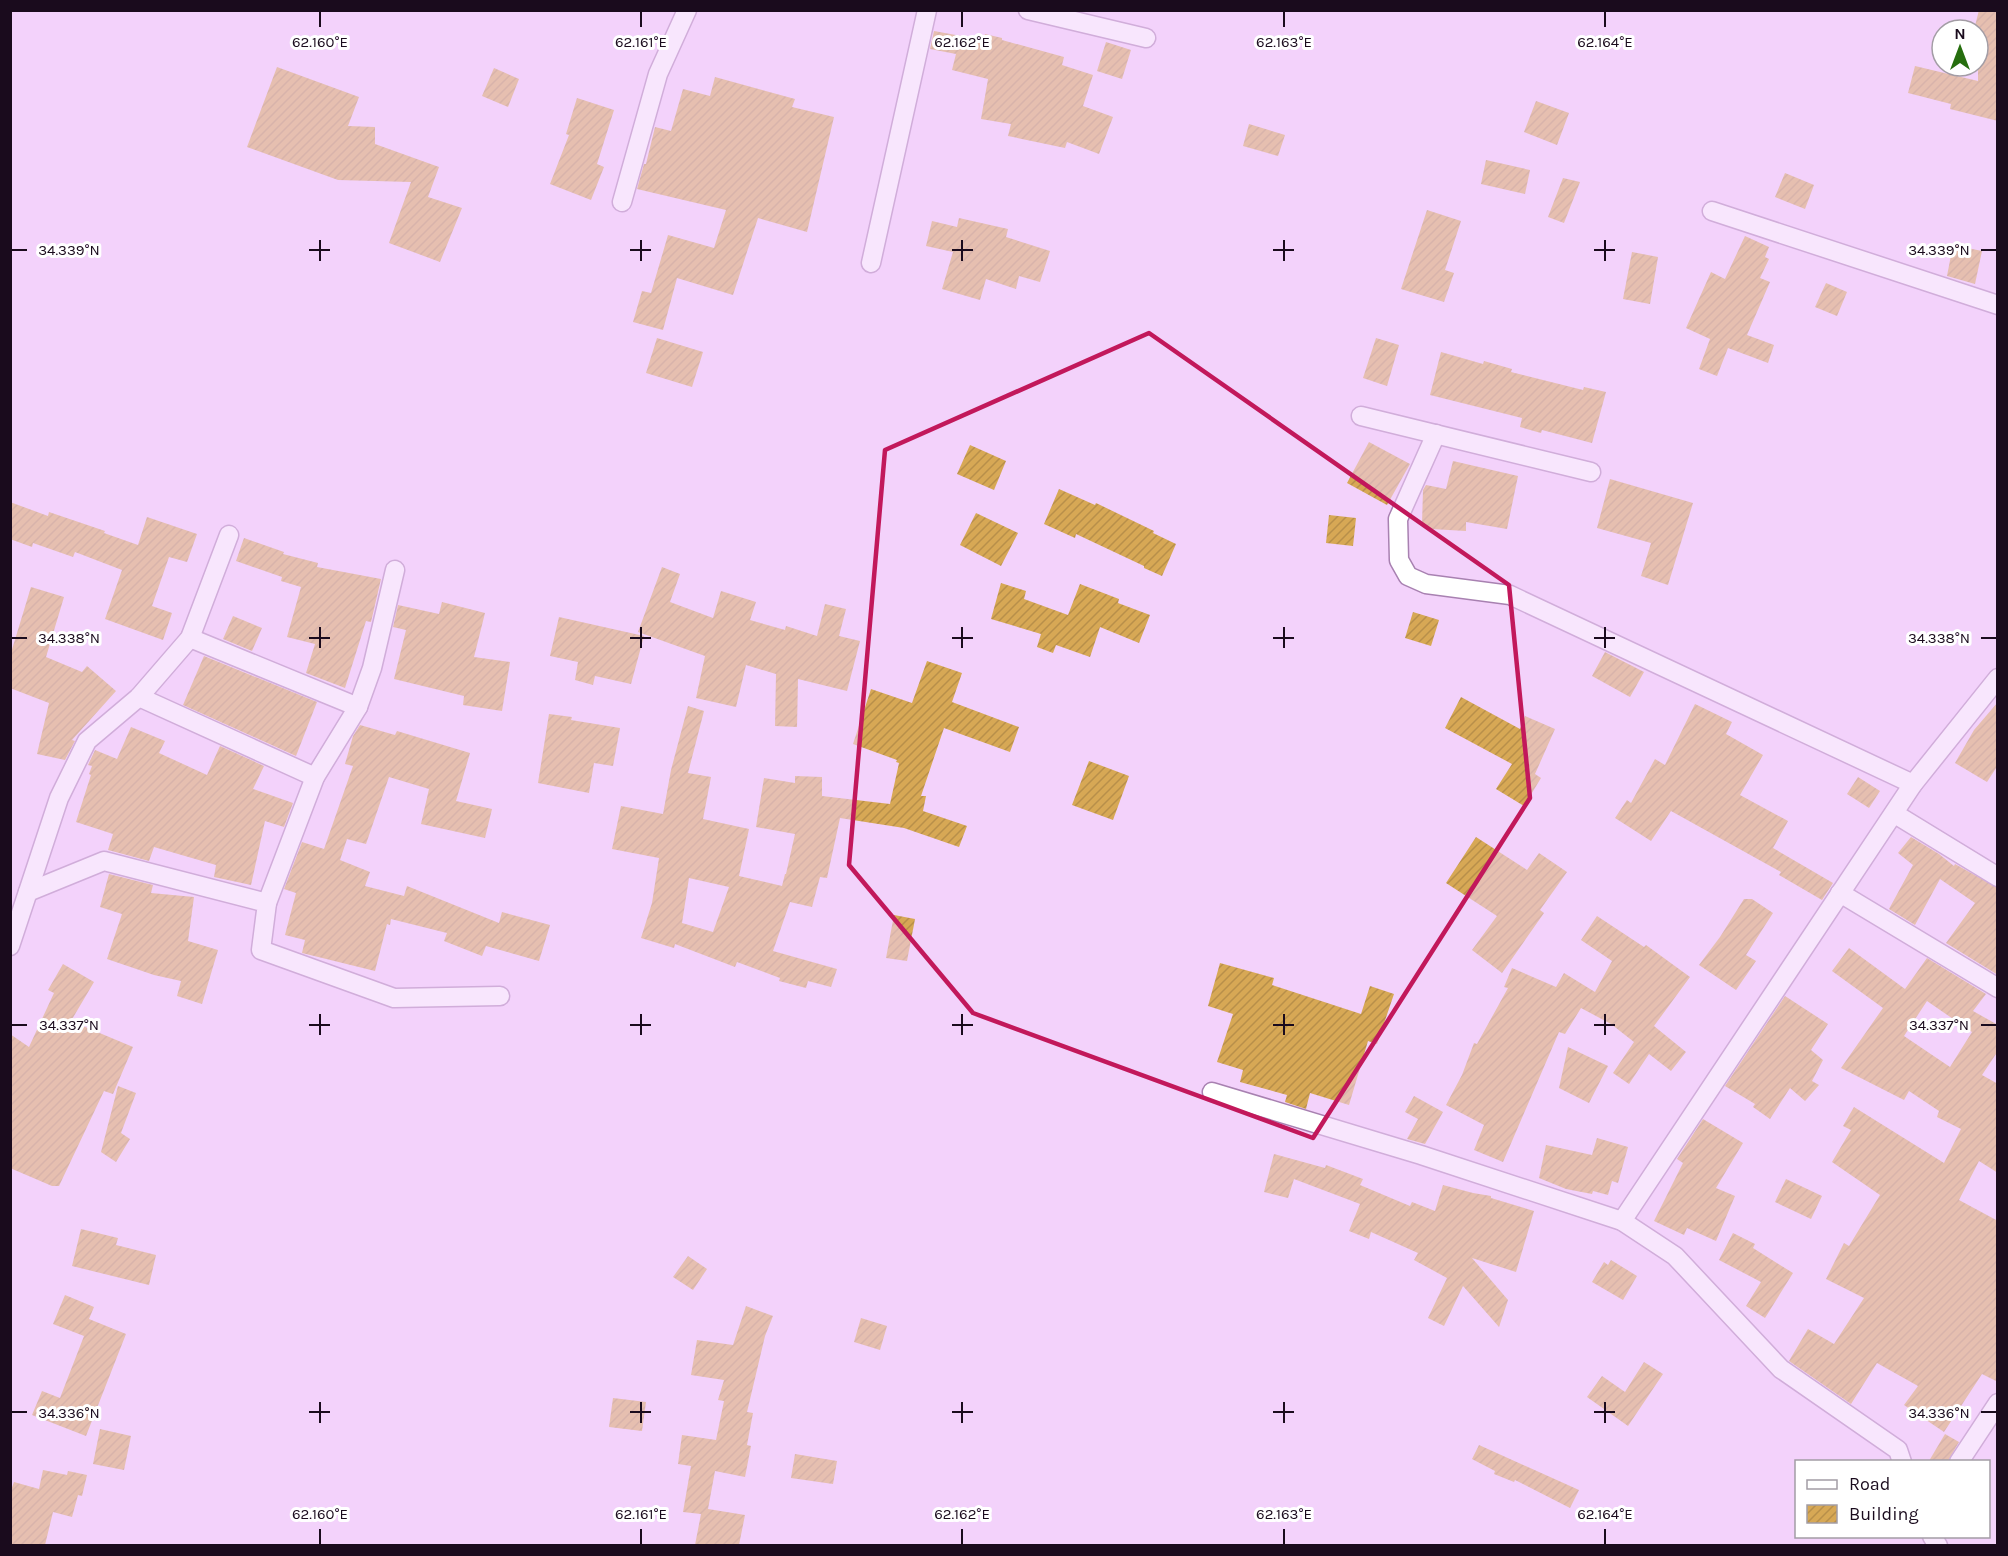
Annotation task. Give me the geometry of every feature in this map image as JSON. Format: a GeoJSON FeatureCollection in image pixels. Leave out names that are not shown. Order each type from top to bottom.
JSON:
{"type":"FeatureCollection","features":[{"type":"Feature","properties":{"kind":"street"},"geometry":{"type":"LineString","coordinates":[[622,202],[658,74],[687,10]]}},
{"type":"Feature","properties":{"kind":"street"},"geometry":{"type":"LineString","coordinates":[[871,262],[927,10]]}},
{"type":"Feature","properties":{"kind":"street"},"geometry":{"type":"LineString","coordinates":[[1028,10],[1146,38]]}},
{"type":"Feature","properties":{"kind":"street"},"geometry":{"type":"LineString","coordinates":[[1712,211],[1998,305]]}},
{"type":"Feature","properties":{"kind":"street"},"geometry":{"type":"LineString","coordinates":[[1361,416],[1591,472]]}},
{"type":"Feature","properties":{"kind":"street"},"geometry":{"type":"LineString","coordinates":[[1436,434],[1398,519],[1399,560],[1408,576],[1426,584],[1510,595],[1913,784]]}},
{"type":"Feature","properties":{"kind":"street"},"geometry":{"type":"LineString","coordinates":[[10,946],[59,798],[87,741],[139,697],[190,638],[229,535]]}},
{"type":"Feature","properties":{"kind":"street"},"geometry":{"type":"LineString","coordinates":[[395,570],[372,668],[358,706],[315,777],[267,903],[261,950],[394,998],[500,996]]}},
{"type":"Feature","properties":{"kind":"street"},"geometry":{"type":"LineString","coordinates":[[190,638],[358,706]]}},
{"type":"Feature","properties":{"kind":"street"},"geometry":{"type":"LineString","coordinates":[[1622,1221],[1913,784],[1998,678]]}},
{"type":"Feature","properties":{"kind":"street"},"geometry":{"type":"LineString","coordinates":[[139,697],[315,777]]}},
{"type":"Feature","properties":{"kind":"street"},"geometry":{"type":"LineString","coordinates":[[1894,814],[1998,877]]}},
{"type":"Feature","properties":{"kind":"street"},"geometry":{"type":"LineString","coordinates":[[28,892],[104,861],[267,903]]}},
{"type":"Feature","properties":{"kind":"street"},"geometry":{"type":"LineString","coordinates":[[1840,893],[1998,988]]}},
{"type":"Feature","properties":{"kind":"street"},"geometry":{"type":"LineString","coordinates":[[1212,1092],[1421,1155],[1622,1221],[1675,1256],[1781,1369],[1898,1450],[1902,1460]]}},
{"type":"Feature","properties":{"kind":"street"},"geometry":{"type":"LineString","coordinates":[[1960,1460],[1998,1403]]}},
{"type":"Feature","properties":{"kind":"highlighted area"},"geometry":{"type":"Polygon","coordinates":[[[1149,333],[1509,585],[1530,798],[1313,1138],[973,1013],[849,865],[885,450],[1149,333]]]}},
{"type":"Feature","properties":{"kind":"building"},"geometry":{"type":"Polygon","coordinates":[[[1979,10],[1998,10],[1998,121],[1950,109],[1951,104],[1908,93],[1915,66],[1930,70],[1930,78],[1965,78],[1978,81],[1978,78],[1990,78],[1990,18],[1977,18],[1979,10]]]}},
{"type":"Feature","properties":{"kind":"building"},"geometry":{"type":"Polygon","coordinates":[[[934,31],[983,40],[985,34],[1002,38],[1002,40],[1064,57],[1062,65],[1093,75],[1083,106],[1113,117],[1099,154],[1067,142],[1065,148],[1008,136],[1011,124],[981,119],[988,79],[952,70],[956,54],[930,49],[934,31]]]}},
{"type":"Feature","properties":{"kind":"building"},"geometry":{"type":"Polygon","coordinates":[[[1106,42],[1131,50],[1122,79],[1097,71],[1106,42]]]}},
{"type":"Feature","properties":{"kind":"building"},"geometry":{"type":"Polygon","coordinates":[[[277,67],[359,97],[348,126],[375,127],[375,144],[439,167],[428,197],[462,208],[440,262],[389,243],[411,182],[338,180],[247,147],[277,67]]]}},
{"type":"Feature","properties":{"kind":"building"},"geometry":{"type":"Polygon","coordinates":[[[494,68],[519,79],[508,107],[482,96],[494,68]]]}},
{"type":"Feature","properties":{"kind":"building"},"geometry":{"type":"Polygon","coordinates":[[[715,77],[795,99],[792,107],[834,117],[807,232],[758,218],[733,295],[677,278],[663,330],[633,322],[642,291],[651,293],[668,235],[714,248],[726,210],[637,189],[655,127],[671,131],[683,89],[710,96],[715,77]]]}},
{"type":"Feature","properties":{"kind":"building"},"geometry":{"type":"Polygon","coordinates":[[[577,98],[614,110],[597,164],[604,167],[591,200],[550,184],[569,135],[566,134],[577,98]]]}},
{"type":"Feature","properties":{"kind":"building"},"geometry":{"type":"Polygon","coordinates":[[[1536,101],[1569,113],[1557,145],[1524,132],[1536,101]]]}},
{"type":"Feature","properties":{"kind":"building"},"geometry":{"type":"Polygon","coordinates":[[[1249,124],[1285,135],[1278,156],[1243,146],[1249,124]]]}},
{"type":"Feature","properties":{"kind":"building"},"geometry":{"type":"Polygon","coordinates":[[[1486,160],[1530,170],[1525,194],[1481,184],[1486,160]]]}},
{"type":"Feature","properties":{"kind":"building"},"geometry":{"type":"Polygon","coordinates":[[[1785,173],[1814,185],[1805,209],[1775,197],[1785,173]]]}},
{"type":"Feature","properties":{"kind":"building"},"geometry":{"type":"Polygon","coordinates":[[[1563,178],[1580,182],[1564,223],[1548,217],[1563,178]]]}},
{"type":"Feature","properties":{"kind":"building"},"geometry":{"type":"Polygon","coordinates":[[[1427,210],[1461,221],[1445,270],[1454,273],[1444,302],[1401,289],[1427,210]]]}},
{"type":"Feature","properties":{"kind":"building"},"geometry":{"type":"Polygon","coordinates":[[[959,218],[1008,229],[1006,237],[1050,251],[1040,282],[1019,276],[1016,289],[986,279],[980,300],[942,289],[953,252],[926,246],[932,221],[957,227],[959,218]]]}},
{"type":"Feature","properties":{"kind":"building"},"geometry":{"type":"Polygon","coordinates":[[[1745,236],[1769,247],[1765,257],[1769,259],[1760,278],[1770,282],[1747,335],[1774,345],[1768,363],[1728,348],[1717,376],[1699,369],[1710,339],[1686,328],[1711,272],[1725,279],[1745,236]]]}},
{"type":"Feature","properties":{"kind":"building"},"geometry":{"type":"Polygon","coordinates":[[[1953,245],[1982,251],[1975,284],[1947,276],[1953,245]]]}},
{"type":"Feature","properties":{"kind":"building"},"geometry":{"type":"Polygon","coordinates":[[[1632,252],[1658,257],[1650,304],[1623,299],[1632,252]]]}},
{"type":"Feature","properties":{"kind":"building"},"geometry":{"type":"Polygon","coordinates":[[[1826,283],[1847,292],[1837,316],[1815,307],[1826,283]]]}},
{"type":"Feature","properties":{"kind":"building"},"geometry":{"type":"Polygon","coordinates":[[[657,338],[703,352],[692,387],[646,373],[657,338]]]}},
{"type":"Feature","properties":{"kind":"building"},"geometry":{"type":"Polygon","coordinates":[[[1376,338],[1399,345],[1387,386],[1363,378],[1376,338]]]}},
{"type":"Feature","properties":{"kind":"building"},"geometry":{"type":"Polygon","coordinates":[[[1441,352],[1483,364],[1484,361],[1512,369],[1511,372],[1583,390],[1584,387],[1606,392],[1592,443],[1542,430],[1541,433],[1520,427],[1522,418],[1430,395],[1441,352]]]}},
{"type":"Feature","properties":{"kind":"building"},"geometry":{"type":"Polygon","coordinates":[[[1369,442],[1410,464],[1387,505],[1347,483],[1369,442]]]}},
{"type":"Feature","properties":{"kind":"building"},"geometry":{"type":"Polygon","coordinates":[[[970,445],[1006,461],[994,490],[957,474],[970,445]]]}},
{"type":"Feature","properties":{"kind":"building"},"geometry":{"type":"Polygon","coordinates":[[[1453,461],[1518,476],[1507,529],[1466,522],[1466,531],[1431,529],[1422,524],[1423,490],[1426,485],[1446,489],[1453,461]]]}},
{"type":"Feature","properties":{"kind":"building"},"geometry":{"type":"Polygon","coordinates":[[[1610,479],[1693,503],[1668,585],[1641,576],[1651,543],[1597,528],[1610,479]]]}},
{"type":"Feature","properties":{"kind":"building"},"geometry":{"type":"Polygon","coordinates":[[[1059,489],[1095,505],[1096,503],[1176,544],[1162,576],[1076,534],[1075,538],[1044,524],[1059,489]]]}},
{"type":"Feature","properties":{"kind":"building"},"geometry":{"type":"Polygon","coordinates":[[[10,502],[48,516],[49,512],[138,545],[147,517],[197,534],[187,562],[169,557],[152,606],[172,613],[163,640],[105,619],[122,570],[75,552],[73,557],[33,543],[32,547],[10,539],[10,502]]]}},
{"type":"Feature","properties":{"kind":"building"},"geometry":{"type":"Polygon","coordinates":[[[976,513],[1018,533],[1001,566],[960,545],[976,513]]]}},
{"type":"Feature","properties":{"kind":"building"},"geometry":{"type":"Polygon","coordinates":[[[1329,515],[1356,518],[1353,546],[1326,543],[1329,515]]]}},
{"type":"Feature","properties":{"kind":"building"},"geometry":{"type":"Polygon","coordinates":[[[244,538],[284,552],[283,554],[318,563],[317,567],[381,579],[371,622],[366,621],[345,688],[306,673],[315,644],[287,637],[301,587],[281,581],[282,577],[236,561],[244,538]]]}},
{"type":"Feature","properties":{"kind":"building"},"geometry":{"type":"Polygon","coordinates":[[[662,567],[680,574],[670,602],[713,618],[721,591],[756,602],[750,620],[785,630],[786,626],[817,636],[825,604],[846,609],[839,636],[860,641],[847,691],[798,679],[797,727],[775,726],[776,674],[746,665],[736,707],[696,698],[705,656],[638,632],[662,567]]]}},
{"type":"Feature","properties":{"kind":"building"},"geometry":{"type":"Polygon","coordinates":[[[1001,583],[1026,591],[1024,599],[1068,615],[1080,584],[1119,599],[1118,603],[1150,615],[1139,643],[1100,627],[1090,657],[1056,645],[1053,653],[1037,647],[1041,634],[991,619],[1001,583]]]}},
{"type":"Feature","properties":{"kind":"building"},"geometry":{"type":"Polygon","coordinates":[[[31,587],[64,597],[46,657],[82,672],[87,666],[116,691],[72,740],[75,741],[65,760],[37,754],[49,703],[10,688],[10,656],[31,587]]]}},
{"type":"Feature","properties":{"kind":"building"},"geometry":{"type":"Polygon","coordinates":[[[442,602],[485,613],[474,657],[510,662],[502,711],[463,705],[464,696],[394,679],[406,630],[393,627],[398,605],[439,614],[442,602]]]}},
{"type":"Feature","properties":{"kind":"building"},"geometry":{"type":"Polygon","coordinates":[[[1413,612],[1439,620],[1431,646],[1405,638],[1413,612]]]}},
{"type":"Feature","properties":{"kind":"building"},"geometry":{"type":"Polygon","coordinates":[[[233,616],[262,628],[252,651],[223,639],[233,616]]]}},
{"type":"Feature","properties":{"kind":"building"},"geometry":{"type":"Polygon","coordinates":[[[559,617],[644,636],[631,684],[595,676],[593,685],[575,680],[578,662],[550,656],[559,617]]]}},
{"type":"Feature","properties":{"kind":"building"},"geometry":{"type":"Polygon","coordinates":[[[1605,652],[1644,672],[1630,697],[1592,676],[1605,652]]]}},
{"type":"Feature","properties":{"kind":"building"},"geometry":{"type":"Polygon","coordinates":[[[204,656],[317,702],[296,756],[183,705],[204,656]]]}},
{"type":"Feature","properties":{"kind":"building"},"geometry":{"type":"Polygon","coordinates":[[[927,661],[962,673],[952,702],[1019,727],[1010,752],[944,728],[921,796],[926,796],[923,811],[967,826],[959,847],[904,828],[840,818],[827,878],[820,877],[812,907],[790,902],[773,951],[837,969],[831,987],[808,981],[806,988],[779,981],[780,978],[737,962],[735,967],[675,944],[674,948],[641,938],[652,903],[659,858],[612,849],[621,806],[663,814],[671,770],[688,706],[704,711],[688,773],[711,777],[703,819],[749,829],[739,876],[782,886],[795,834],[756,827],[764,778],[795,783],[795,776],[822,777],[822,796],[890,804],[899,763],[896,762],[897,760],[853,744],[871,689],[912,703],[927,661]],[[689,878],[682,923],[713,932],[729,887],[689,878]]]}},
{"type":"Feature","properties":{"kind":"building"},"geometry":{"type":"Polygon","coordinates":[[[1461,697],[1520,729],[1525,716],[1555,729],[1535,774],[1541,778],[1524,806],[1496,789],[1512,764],[1445,728],[1461,697]]]}},
{"type":"Feature","properties":{"kind":"building"},"geometry":{"type":"Polygon","coordinates":[[[1998,702],[1998,765],[1987,782],[1955,763],[1974,730],[1998,702]]]}},
{"type":"Feature","properties":{"kind":"building"},"geometry":{"type":"Polygon","coordinates":[[[1695,704],[1732,722],[1726,734],[1763,755],[1740,795],[1788,821],[1773,848],[1833,883],[1822,900],[1779,875],[1781,872],[1671,811],[1651,841],[1615,818],[1627,800],[1631,803],[1655,759],[1665,765],[1695,704]]]}},
{"type":"Feature","properties":{"kind":"building"},"geometry":{"type":"Polygon","coordinates":[[[549,714],[620,728],[613,766],[594,763],[589,793],[538,783],[549,714]]]}},
{"type":"Feature","properties":{"kind":"building"},"geometry":{"type":"Polygon","coordinates":[[[360,725],[395,735],[397,731],[470,753],[456,801],[492,809],[485,838],[421,824],[429,789],[389,777],[366,844],[347,839],[340,860],[370,872],[365,886],[404,896],[407,886],[499,923],[502,912],[550,925],[539,961],[486,946],[482,956],[444,941],[447,933],[391,919],[390,925],[387,924],[375,971],[302,953],[305,940],[285,935],[296,893],[284,889],[302,842],[324,849],[353,766],[345,764],[353,736],[360,725]]]}},
{"type":"Feature","properties":{"kind":"building"},"geometry":{"type":"Polygon","coordinates":[[[131,727],[165,741],[159,753],[207,775],[220,746],[264,766],[253,789],[293,803],[284,827],[265,821],[251,885],[214,877],[216,865],[154,847],[149,861],[108,850],[113,834],[76,822],[91,775],[89,774],[92,766],[88,765],[95,750],[117,759],[131,727]]]}},
{"type":"Feature","properties":{"kind":"building"},"geometry":{"type":"Polygon","coordinates":[[[1089,761],[1129,776],[1113,820],[1072,805],[1089,761]]]}},
{"type":"Feature","properties":{"kind":"building"},"geometry":{"type":"Polygon","coordinates":[[[1858,777],[1880,791],[1869,808],[1847,794],[1858,777]]]}},
{"type":"Feature","properties":{"kind":"building"},"geometry":{"type":"Polygon","coordinates":[[[1476,837],[1527,870],[1539,853],[1567,872],[1540,910],[1544,913],[1502,973],[1472,950],[1497,916],[1446,883],[1476,837]]]}},
{"type":"Feature","properties":{"kind":"building"},"geometry":{"type":"Polygon","coordinates":[[[1911,837],[1954,866],[1955,864],[1998,888],[1998,975],[1946,943],[1975,903],[1940,879],[1915,925],[1889,909],[1913,865],[1898,853],[1911,837]]]}},
{"type":"Feature","properties":{"kind":"building"},"geometry":{"type":"Polygon","coordinates":[[[109,874],[153,885],[151,893],[194,897],[188,941],[218,950],[202,1004],[177,996],[181,981],[154,975],[107,959],[122,914],[100,907],[109,874]]]}},
{"type":"Feature","properties":{"kind":"building"},"geometry":{"type":"Polygon","coordinates":[[[1744,899],[1752,899],[1773,913],[1746,955],[1756,961],[1736,990],[1699,965],[1744,899]]]}},
{"type":"Feature","properties":{"kind":"building"},"geometry":{"type":"Polygon","coordinates":[[[894,915],[915,919],[907,961],[886,958],[894,915]]]}},
{"type":"Feature","properties":{"kind":"building"},"geometry":{"type":"Polygon","coordinates":[[[1597,916],[1644,947],[1646,945],[1690,977],[1654,1026],[1686,1052],[1671,1071],[1649,1054],[1629,1084],[1613,1073],[1634,1042],[1611,1024],[1581,1008],[1565,1034],[1559,1032],[1503,1162],[1474,1150],[1484,1125],[1446,1105],[1462,1075],[1474,1043],[1477,1044],[1508,988],[1504,987],[1512,968],[1556,987],[1564,973],[1595,992],[1612,961],[1581,940],[1597,916]]]}},
{"type":"Feature","properties":{"kind":"building"},"geometry":{"type":"Polygon","coordinates":[[[1849,948],[1905,989],[1927,958],[1986,994],[1973,1011],[1998,1025],[1998,1051],[1982,1075],[1998,1084],[1998,1173],[1979,1161],[1959,1200],[1998,1221],[1998,1382],[1982,1374],[1944,1432],[1904,1405],[1918,1386],[1877,1363],[1851,1404],[1789,1361],[1808,1329],[1834,1344],[1864,1298],[1826,1279],[1844,1243],[1849,1246],[1880,1195],[1832,1162],[1851,1130],[1843,1126],[1854,1107],[1944,1163],[1961,1129],[1937,1117],[1939,1111],[1909,1091],[1904,1100],[1841,1068],[1883,1008],[1832,971],[1849,948]],[[1927,1001],[1904,1036],[1950,1067],[1972,1032],[1927,1001]]]}},
{"type":"Feature","properties":{"kind":"building"},"geometry":{"type":"Polygon","coordinates":[[[1220,963],[1274,978],[1272,985],[1361,1014],[1370,986],[1394,994],[1377,1044],[1368,1041],[1349,1105],[1310,1093],[1306,1109],[1285,1102],[1287,1095],[1240,1082],[1243,1070],[1217,1062],[1233,1014],[1208,1006],[1220,963]]]}},
{"type":"Feature","properties":{"kind":"building"},"geometry":{"type":"Polygon","coordinates":[[[63,964],[94,982],[71,1021],[133,1047],[113,1094],[104,1091],[59,1186],[52,1186],[10,1168],[10,1034],[29,1047],[54,993],[48,990],[63,964]]]}},
{"type":"Feature","properties":{"kind":"building"},"geometry":{"type":"Polygon","coordinates":[[[1785,996],[1828,1024],[1811,1050],[1823,1060],[1812,1081],[1819,1085],[1805,1101],[1790,1088],[1770,1119],[1753,1107],[1755,1104],[1725,1086],[1785,996]]]}},
{"type":"Feature","properties":{"kind":"building"},"geometry":{"type":"Polygon","coordinates":[[[1568,1047],[1608,1066],[1589,1103],[1559,1088],[1568,1047]]]}},
{"type":"Feature","properties":{"kind":"building"},"geometry":{"type":"Polygon","coordinates":[[[118,1086],[136,1093],[121,1133],[130,1139],[116,1162],[101,1152],[118,1086]]]}},
{"type":"Feature","properties":{"kind":"building"},"geometry":{"type":"Polygon","coordinates":[[[1414,1096],[1443,1112],[1425,1144],[1407,1139],[1418,1119],[1405,1112],[1414,1096]]]}},
{"type":"Feature","properties":{"kind":"building"},"geometry":{"type":"Polygon","coordinates":[[[1703,1119],[1743,1143],[1716,1188],[1735,1196],[1716,1241],[1687,1228],[1684,1235],[1654,1221],[1683,1163],[1677,1159],[1703,1119]]]}},
{"type":"Feature","properties":{"kind":"building"},"geometry":{"type":"Polygon","coordinates":[[[1597,1138],[1628,1147],[1618,1183],[1612,1181],[1608,1195],[1593,1191],[1592,1194],[1566,1189],[1539,1178],[1546,1145],[1592,1155],[1597,1138]]]}},
{"type":"Feature","properties":{"kind":"building"},"geometry":{"type":"Polygon","coordinates":[[[1274,1154],[1325,1168],[1326,1165],[1363,1179],[1360,1185],[1410,1206],[1412,1202],[1435,1211],[1443,1185],[1491,1196],[1491,1198],[1534,1211],[1516,1272],[1472,1258],[1508,1300],[1499,1327],[1463,1286],[1444,1326],[1428,1318],[1447,1278],[1414,1260],[1418,1253],[1371,1232],[1369,1239],[1349,1231],[1360,1204],[1294,1179],[1288,1198],[1264,1192],[1274,1154]]]}},
{"type":"Feature","properties":{"kind":"building"},"geometry":{"type":"Polygon","coordinates":[[[1786,1179],[1822,1196],[1811,1219],[1775,1202],[1786,1179]]]}},
{"type":"Feature","properties":{"kind":"building"},"geometry":{"type":"Polygon","coordinates":[[[81,1229],[118,1238],[116,1245],[156,1255],[149,1285],[72,1266],[81,1229]]]}},
{"type":"Feature","properties":{"kind":"building"},"geometry":{"type":"Polygon","coordinates":[[[1733,1233],[1755,1244],[1753,1248],[1793,1273],[1765,1318],[1746,1306],[1761,1282],[1719,1260],[1733,1233]]]}},
{"type":"Feature","properties":{"kind":"building"},"geometry":{"type":"Polygon","coordinates":[[[688,1256],[707,1269],[693,1290],[673,1277],[688,1256]]]}},
{"type":"Feature","properties":{"kind":"building"},"geometry":{"type":"Polygon","coordinates":[[[1611,1260],[1637,1276],[1623,1300],[1592,1282],[1604,1262],[1608,1265],[1611,1260]]]}},
{"type":"Feature","properties":{"kind":"building"},"geometry":{"type":"Polygon","coordinates":[[[65,1295],[94,1307],[89,1319],[126,1334],[86,1436],[32,1415],[42,1391],[60,1398],[84,1336],[53,1324],[65,1295]]]}},
{"type":"Feature","properties":{"kind":"building"},"geometry":{"type":"Polygon","coordinates":[[[746,1306],[773,1316],[765,1336],[747,1412],[753,1413],[747,1445],[751,1446],[745,1477],[715,1471],[708,1509],[745,1515],[739,1545],[695,1545],[701,1514],[683,1512],[691,1466],[678,1464],[682,1435],[716,1440],[724,1401],[718,1400],[724,1380],[691,1375],[697,1340],[733,1345],[746,1306]]]}},
{"type":"Feature","properties":{"kind":"building"},"geometry":{"type":"Polygon","coordinates":[[[861,1318],[887,1326],[880,1350],[854,1342],[861,1318]]]}},
{"type":"Feature","properties":{"kind":"building"},"geometry":{"type":"Polygon","coordinates":[[[1644,1362],[1663,1374],[1628,1426],[1587,1397],[1602,1376],[1625,1392],[1644,1362]]]}},
{"type":"Feature","properties":{"kind":"building"},"geometry":{"type":"Polygon","coordinates":[[[613,1398],[646,1402],[642,1431],[609,1427],[613,1398]]]}},
{"type":"Feature","properties":{"kind":"building"},"geometry":{"type":"Polygon","coordinates":[[[100,1429],[131,1436],[124,1470],[93,1464],[100,1429]]]}},
{"type":"Feature","properties":{"kind":"building"},"geometry":{"type":"Polygon","coordinates":[[[1945,1434],[1959,1442],[1949,1460],[1930,1460],[1945,1434]]]}},
{"type":"Feature","properties":{"kind":"building"},"geometry":{"type":"Polygon","coordinates":[[[1479,1445],[1579,1490],[1570,1508],[1515,1480],[1514,1482],[1494,1474],[1495,1471],[1472,1459],[1479,1445]]]}},
{"type":"Feature","properties":{"kind":"building"},"geometry":{"type":"Polygon","coordinates":[[[795,1454],[837,1461],[833,1484],[791,1478],[795,1454]]]}},
{"type":"Feature","properties":{"kind":"building"},"geometry":{"type":"Polygon","coordinates":[[[43,1470],[67,1475],[68,1471],[87,1475],[82,1496],[78,1495],[72,1517],[53,1512],[45,1545],[10,1545],[10,1493],[14,1482],[39,1489],[43,1470]]]}}]}
